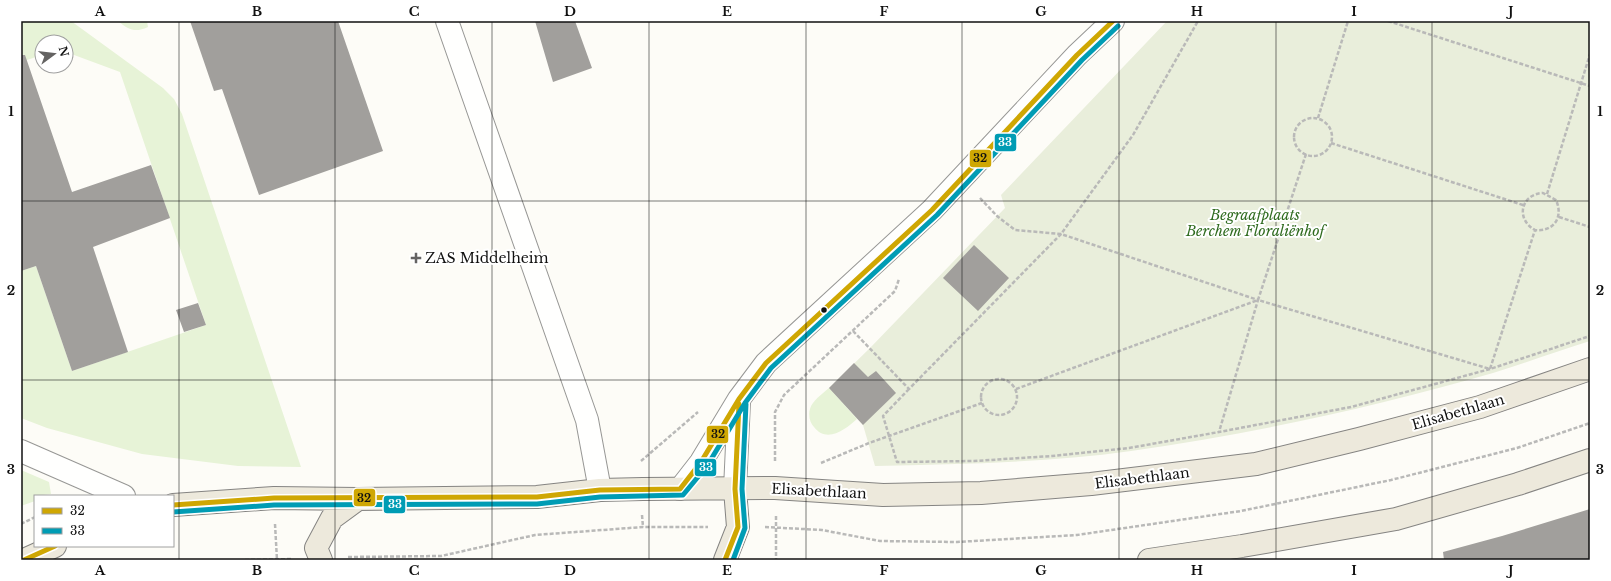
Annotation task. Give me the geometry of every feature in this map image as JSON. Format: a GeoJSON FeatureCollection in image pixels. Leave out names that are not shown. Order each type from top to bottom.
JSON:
{"type":"FeatureCollection","features":[{"type":"Feature","properties":{"kind":"main road","name":"Elisabethlaan"},"geometry":{"type":"LineString","coordinates":[[174,505],[274,498],[358,499],[537,496],[600,490],[775,488],[883,495],[981,493],[1092,484],[1256,464],[1480,407],[1590,369]]}},
{"type":"Feature","properties":{"kind":"main road"},"geometry":{"type":"LineString","coordinates":[[1149,560],[1242,546],[1396,519],[1518,484],[1590,460]]}},
{"type":"Feature","properties":{"kind":"main road"},"geometry":{"type":"LineString","coordinates":[[725,560],[738,527],[734,489]]}},
{"type":"Feature","properties":{"kind":"main road"},"geometry":{"type":"LineString","coordinates":[[320,559],[316,548],[332,518],[358,499]]}},
{"type":"Feature","properties":{"kind":"main road"},"geometry":{"type":"LineString","coordinates":[[24,560],[53,547]]}},
{"type":"Feature","properties":{"kind":"street"},"geometry":{"type":"LineString","coordinates":[[447,21],[587,420],[600,490]]}},
{"type":"Feature","properties":{"kind":"street"},"geometry":{"type":"LineString","coordinates":[[680,489],[701,462],[739,399],[766,363],[932,210],[1077,55],[1113,21]]}},
{"type":"Feature","properties":{"kind":"street"},"geometry":{"type":"LineString","coordinates":[[734,489],[739,399]]}},
{"type":"Feature","properties":{"kind":"street"},"geometry":{"type":"LineString","coordinates":[[21,450],[122,495]]}},
{"type":"Feature","properties":{"kind":"path"},"geometry":{"type":"LineString","coordinates":[[1198,21],[1133,135],[1061,234],[883,416],[897,462],[974,461],[1052,456],[1129,448],[1219,432],[1351,406],[1490,369],[1590,336]]}},
{"type":"Feature","properties":{"kind":"path"},"geometry":{"type":"LineString","coordinates":[[1318,118],[1348,21]]}},
{"type":"Feature","properties":{"kind":"path"},"geometry":{"type":"LineString","coordinates":[[1388,21],[1590,86]]}},
{"type":"Feature","properties":{"kind":"path"},"geometry":{"type":"LineString","coordinates":[[1547,194],[1590,54]]}},
{"type":"Feature","properties":{"kind":"path"},"geometry":{"type":"LineString","coordinates":[[1318,118],[1323,120],[1331,130],[1331,143],[1320,155],[1306,154],[1296,146],[1294,140],[1295,131],[1300,122],[1306,119],[1318,118]]}},
{"type":"Feature","properties":{"kind":"path"},"geometry":{"type":"LineString","coordinates":[[1331,143],[1523,205]]}},
{"type":"Feature","properties":{"kind":"path"},"geometry":{"type":"LineString","coordinates":[[1219,432],[1258,300],[1306,154]]}},
{"type":"Feature","properties":{"kind":"path"},"geometry":{"type":"LineString","coordinates":[[962,179],[997,216],[1015,230],[1061,234],[1258,300],[1490,369]]}},
{"type":"Feature","properties":{"kind":"path"},"geometry":{"type":"LineString","coordinates":[[1534,194],[1547,194],[1556,200],[1559,217],[1552,226],[1547,229],[1535,230],[1526,223],[1522,211],[1523,205],[1530,196],[1534,194]]}},
{"type":"Feature","properties":{"kind":"path"},"geometry":{"type":"LineString","coordinates":[[1559,217],[1590,227]]}},
{"type":"Feature","properties":{"kind":"path"},"geometry":{"type":"LineString","coordinates":[[1490,369],[1535,230]]}},
{"type":"Feature","properties":{"kind":"path"},"geometry":{"type":"LineString","coordinates":[[782,463],[775,463],[775,412],[784,395],[895,291],[899,278]]}},
{"type":"Feature","properties":{"kind":"path"},"geometry":{"type":"LineString","coordinates":[[1016,390],[1258,300]]}},
{"type":"Feature","properties":{"kind":"path"},"geometry":{"type":"LineString","coordinates":[[853,331],[909,389]]}},
{"type":"Feature","properties":{"kind":"path"},"geometry":{"type":"LineString","coordinates":[[996,379],[1008,380],[1016,390],[1017,401],[1005,414],[994,414],[988,412],[982,403],[982,390],[990,381],[996,379]]}},
{"type":"Feature","properties":{"kind":"path"},"geometry":{"type":"LineString","coordinates":[[820,463],[982,403]]}},
{"type":"Feature","properties":{"kind":"path"},"geometry":{"type":"LineString","coordinates":[[245,560],[442,556],[535,535],[643,527],[776,527],[822,530],[880,541],[957,542],[1077,535],[1241,511],[1391,480],[1517,448],[1590,423]]}},
{"type":"Feature","properties":{"kind":"path"},"geometry":{"type":"LineString","coordinates":[[640,462],[648,462]]}},
{"type":"Feature","properties":{"kind":"path"},"geometry":{"type":"LineString","coordinates":[[274,498],[277,559]]}},
{"type":"Feature","properties":{"kind":"path"},"geometry":{"type":"LineString","coordinates":[[21,524],[34,518]]}},
{"type":"Feature","properties":{"kind":"green space"},"geometry":{"type":"Polygon","coordinates":[[[21,21],[71,21],[163,88],[174,99],[182,114],[301,467],[238,466],[142,454],[47,428],[21,418],[21,271],[36,266],[72,371],[206,325],[120,72],[74,55],[74,34],[34,34],[34,58],[21,62],[21,21]]]}},
{"type":"Feature","properties":{"kind":"green space"},"geometry":{"type":"Polygon","coordinates":[[[118,21],[147,21],[148,27],[139,30],[132,30],[118,21]]]}},
{"type":"Feature","properties":{"kind":"green space","name":"Begraafplaats Berchem Floraliënhof"},"geometry":{"type":"Polygon","coordinates":[[[1167,21],[1590,21],[1590,341],[1493,373],[1403,397],[1268,428],[1177,444],[1067,458],[1003,462],[875,466],[863,425],[829,388],[870,348],[1005,208],[1001,195],[1167,21]]]}},
{"type":"Feature","properties":{"kind":"green space"},"geometry":{"type":"Polygon","coordinates":[[[829,388],[857,419],[842,430],[830,435],[819,432],[810,421],[809,416],[813,403],[829,388]]]}},
{"type":"Feature","properties":{"kind":"green space"},"geometry":{"type":"Polygon","coordinates":[[[21,470],[49,482],[51,494],[34,495],[34,501],[21,506],[21,470]]]}},
{"type":"Feature","properties":{"kind":"building"},"geometry":{"type":"Polygon","coordinates":[[[190,21],[338,21],[383,151],[259,195],[222,89],[214,91],[190,21]]]}},
{"type":"Feature","properties":{"kind":"building"},"geometry":{"type":"Polygon","coordinates":[[[535,21],[575,21],[592,68],[553,82],[535,21]]]}},
{"type":"Feature","properties":{"kind":"building"},"geometry":{"type":"Polygon","coordinates":[[[21,55],[25,55],[72,192],[151,165],[170,218],[93,247],[128,352],[72,371],[36,266],[21,271],[21,55]]]}},
{"type":"Feature","properties":{"kind":"building"},"geometry":{"type":"Polygon","coordinates":[[[974,245],[1009,278],[978,311],[943,278],[974,245]]]}},
{"type":"Feature","properties":{"kind":"building"},"geometry":{"type":"Polygon","coordinates":[[[198,303],[206,325],[184,332],[176,310],[198,303]]]}},
{"type":"Feature","properties":{"kind":"building"},"geometry":{"type":"Polygon","coordinates":[[[854,363],[868,377],[876,371],[896,393],[863,425],[829,388],[854,363]]]}},
{"type":"Feature","properties":{"kind":"building"},"geometry":{"type":"Polygon","coordinates":[[[1590,509],[1590,560],[1444,560],[1443,552],[1502,536],[1590,509]]]}},
{"type":"Feature","properties":{"kind":"transit line","name":"32"},"geometry":{"type":"LineString","coordinates":[[174,505],[274,498],[537,497],[600,490],[680,489],[701,462],[739,399],[766,363],[932,210],[1077,55],[1113,21]]}},
{"type":"Feature","properties":{"kind":"transit line","name":"33"},"geometry":{"type":"LineString","coordinates":[[174,512],[274,505],[537,504],[600,497],[683,495],[707,466],[745,403],[771,368],[937,215],[1082,60],[1118,26]]}},
{"type":"Feature","properties":{"kind":"transit line","name":"32"},"geometry":{"type":"LineString","coordinates":[[725,560],[738,527],[735,489],[739,404]]}},
{"type":"Feature","properties":{"kind":"transit line","name":"33"},"geometry":{"type":"LineString","coordinates":[[733,560],[745,528],[742,489],[746,404]]}},
{"type":"Feature","properties":{"kind":"transit line","name":"32"},"geometry":{"type":"LineString","coordinates":[[24,560],[53,547]]}},
{"type":"Feature","properties":{"kind":"place","name":"ZAS Middelheim"},"geometry":{"type":"Point","coordinates":[416,258]}}]}
